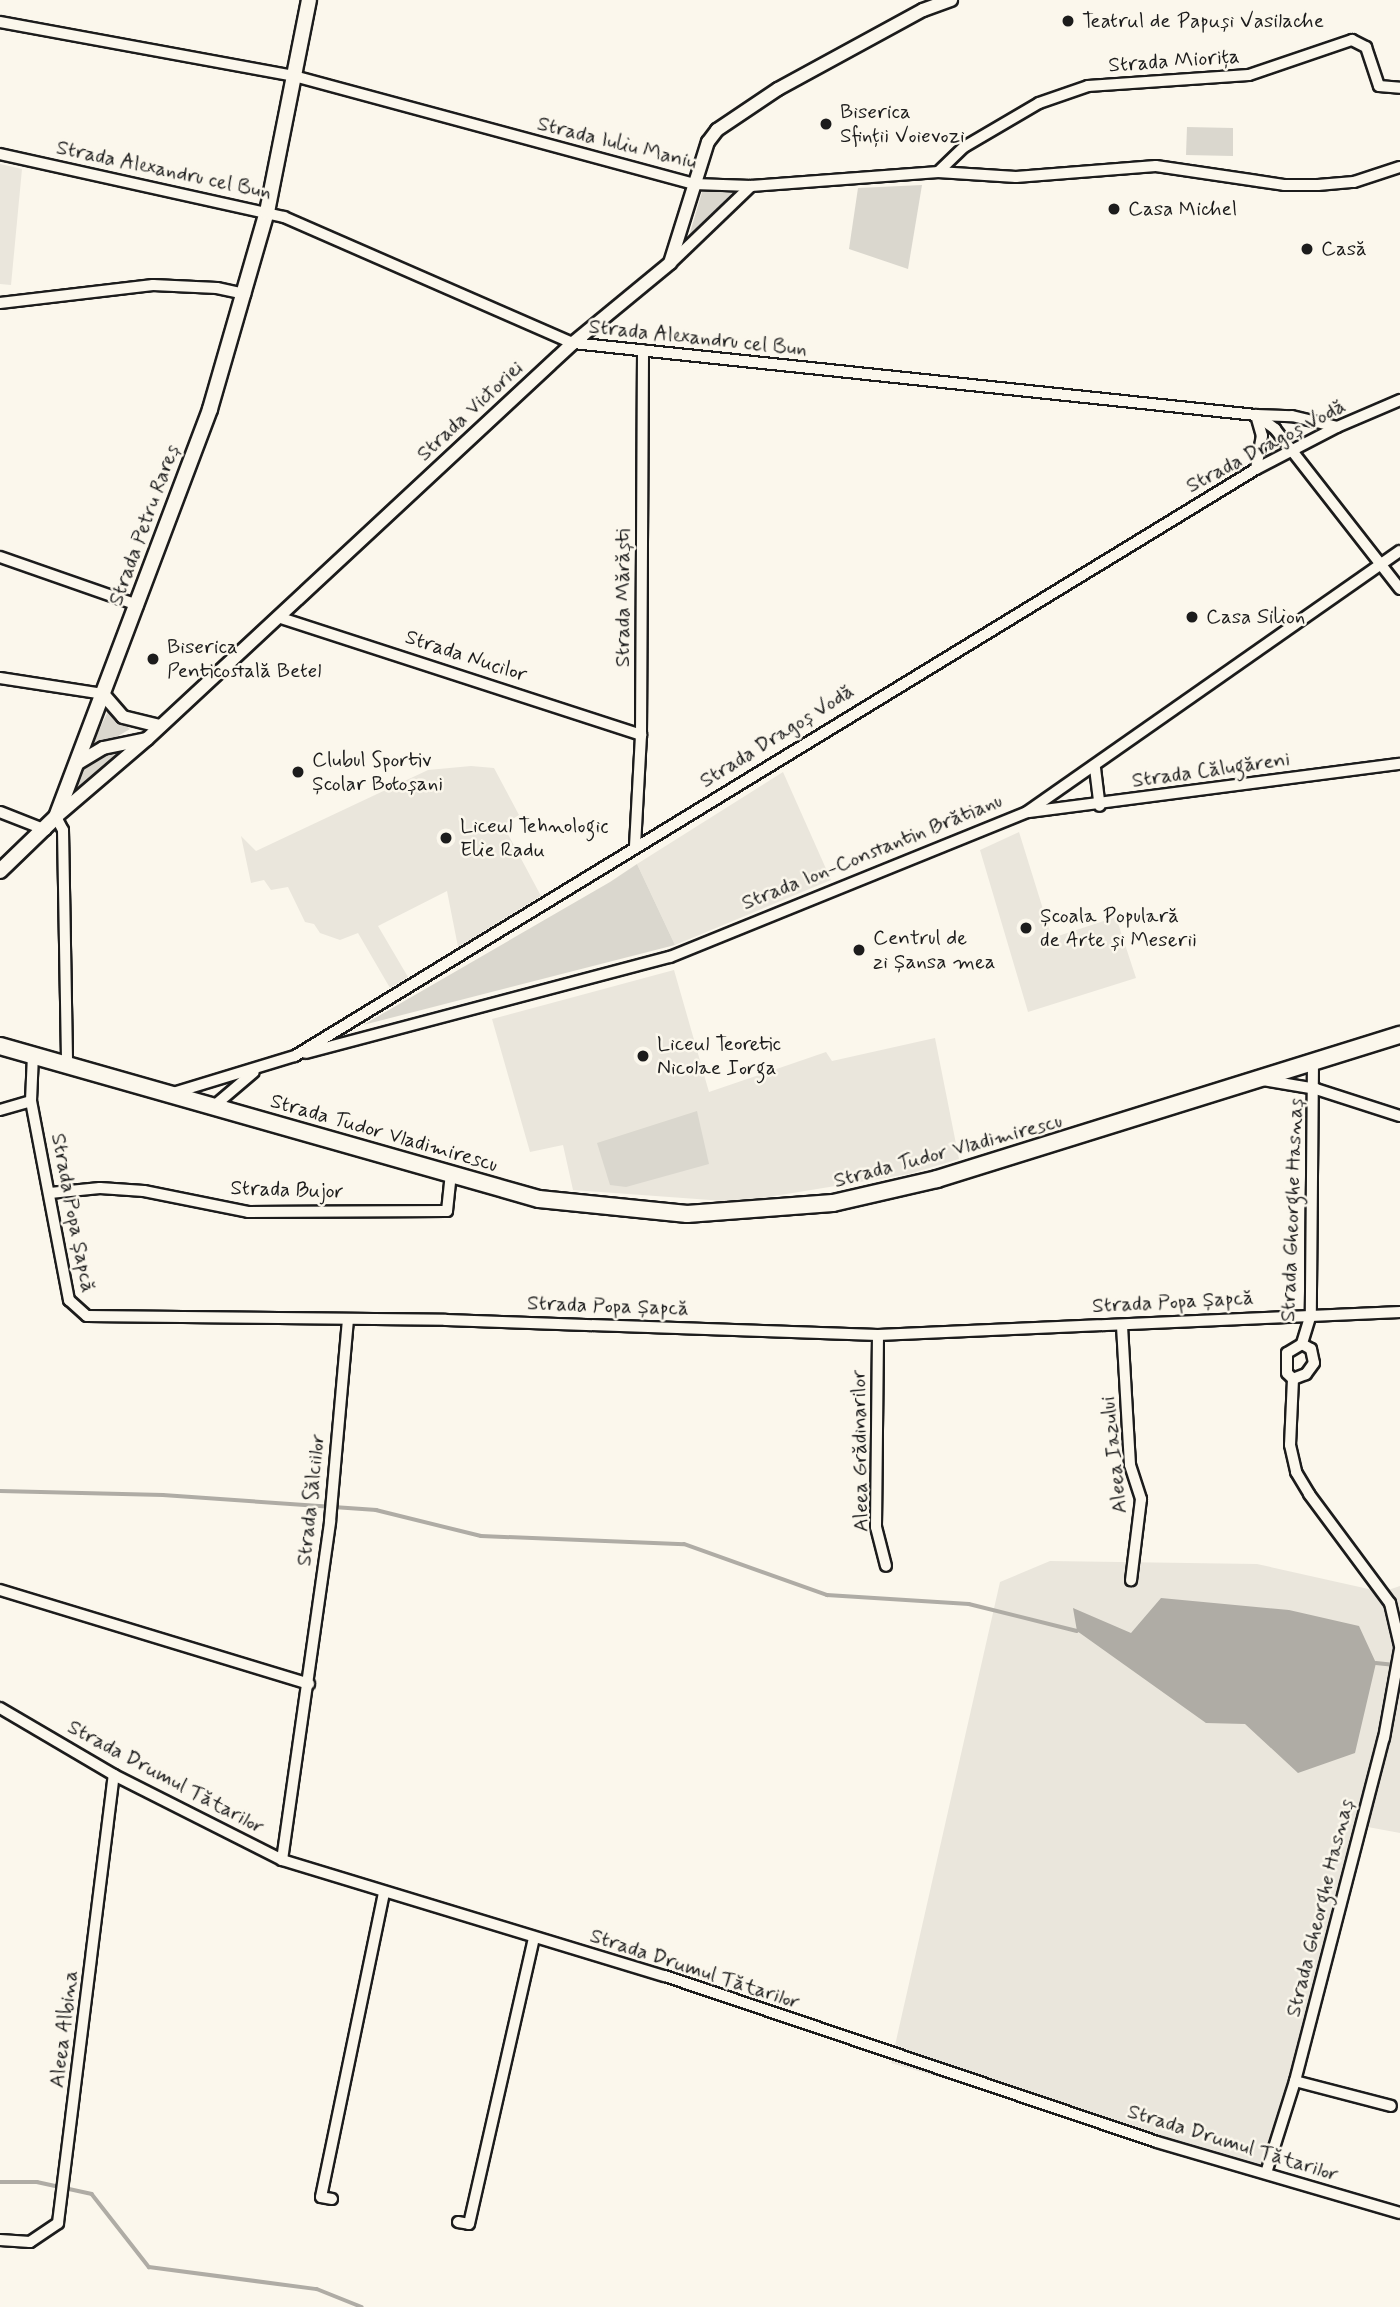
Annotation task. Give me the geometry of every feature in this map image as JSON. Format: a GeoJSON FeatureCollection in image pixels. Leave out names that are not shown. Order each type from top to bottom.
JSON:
{"type":"FeatureCollection","features":[{"type":"Feature","properties":{"kind":"main road","name":"Strada Petru Rareș"},"geometry":{"type":"LineString","coordinates":[[57,817],[210,409],[267,212],[309,0]]}},
{"type":"Feature","properties":{"kind":"main road","name":"Strada Victoriei"},"geometry":{"type":"LineString","coordinates":[[0,871],[57,817]]}},
{"type":"Feature","properties":{"kind":"main road","name":"Strada Tudor Vladimirescu"},"geometry":{"type":"LineString","coordinates":[[172,1093],[539,1199],[614,1210],[687,1214],[833,1203],[996,1163],[1400,1035]]}},
{"type":"Feature","properties":{"kind":"main road"},"geometry":{"type":"LineString","coordinates":[[0,1046],[172,1093]]}},
{"type":"Feature","properties":{"kind":"street"},"geometry":{"type":"LineString","coordinates":[[670,263],[708,142],[717,130],[778,89],[923,10],[949,0]]}},
{"type":"Feature","properties":{"kind":"street","name":"Strada Iuliu Maniu"},"geometry":{"type":"LineString","coordinates":[[0,22],[294,76],[694,184],[751,186],[938,172],[1016,177],[1156,166],[1307,185],[1354,183],[1400,167]]}},
{"type":"Feature","properties":{"kind":"street","name":"Strada Miorița"},"geometry":{"type":"LineString","coordinates":[[938,172],[964,147],[1039,103],[1088,86],[1249,75],[1352,40],[1366,47],[1380,86],[1400,88]]}},
{"type":"Feature","properties":{"kind":"street","name":"Strada Alexandru cel Bun"},"geometry":{"type":"LineString","coordinates":[[0,154],[267,212],[337,237],[573,343],[1256,415],[1292,416],[1337,426]]}},
{"type":"Feature","properties":{"kind":"street"},"geometry":{"type":"LineString","coordinates":[[670,263],[751,186]]}},
{"type":"Feature","properties":{"kind":"street","name":"Strada Victoriei"},"geometry":{"type":"LineString","coordinates":[[57,817],[147,739],[573,343],[670,263]]}},
{"type":"Feature","properties":{"kind":"street"},"geometry":{"type":"LineString","coordinates":[[0,303],[153,285],[217,288],[245,294]]}},
{"type":"Feature","properties":{"kind":"street","name":"Strada Mărăști"},"geometry":{"type":"LineString","coordinates":[[635,846],[641,735],[642,350]]}},
{"type":"Feature","properties":{"kind":"street","name":"Strada Dragoș Vodă"},"geometry":{"type":"LineString","coordinates":[[172,1093],[295,1056],[1256,469],[1337,426],[1400,400]]}},
{"type":"Feature","properties":{"kind":"street"},"geometry":{"type":"LineString","coordinates":[[1256,415],[1291,450],[1400,589]]}},
{"type":"Feature","properties":{"kind":"street"},"geometry":{"type":"LineString","coordinates":[[1256,415],[1262,436],[1256,469]]}},
{"type":"Feature","properties":{"kind":"street","name":"Strada Ion-Constantin Brătianu"},"geometry":{"type":"LineString","coordinates":[[295,1056],[670,957],[1027,812],[1095,768],[1382,567],[1400,551]]}},
{"type":"Feature","properties":{"kind":"street"},"geometry":{"type":"LineString","coordinates":[[0,557],[138,605]]}},
{"type":"Feature","properties":{"kind":"street","name":"Strada Nucilor"},"geometry":{"type":"LineString","coordinates":[[278,617],[641,735]]}},
{"type":"Feature","properties":{"kind":"street"},"geometry":{"type":"LineString","coordinates":[[0,678],[103,694],[123,717],[160,726]]}},
{"type":"Feature","properties":{"kind":"street"},"geometry":{"type":"LineString","coordinates":[[78,763],[103,748],[147,739]]}},
{"type":"Feature","properties":{"kind":"street","name":"Strada Călugăreni"},"geometry":{"type":"LineString","coordinates":[[1027,812],[1100,806],[1400,764]]}},
{"type":"Feature","properties":{"kind":"street"},"geometry":{"type":"LineString","coordinates":[[1095,768],[1100,806]]}},
{"type":"Feature","properties":{"kind":"street"},"geometry":{"type":"LineString","coordinates":[[0,812],[46,830]]}},
{"type":"Feature","properties":{"kind":"street"},"geometry":{"type":"LineString","coordinates":[[57,817],[63,830],[67,1064]]}},
{"type":"Feature","properties":{"kind":"street","name":"Strada Popa Șapcă"},"geometry":{"type":"LineString","coordinates":[[33,1055],[31,1101],[69,1300],[87,1316],[348,1320],[878,1335],[1400,1312]]}},
{"type":"Feature","properties":{"kind":"street","name":"Strada Gheorghe Hasnaș"},"geometry":{"type":"LineString","coordinates":[[1266,2174],[1295,2081],[1398,1680],[1400,1647],[1390,1603],[1296,1472],[1290,1446],[1293,1379],[1306,1374],[1314,1363],[1311,1349],[1302,1344],[1311,1314],[1316,1089],[1313,1062]]}},
{"type":"Feature","properties":{"kind":"street"},"geometry":{"type":"LineString","coordinates":[[214,1106],[259,1068]]}},
{"type":"Feature","properties":{"kind":"street"},"geometry":{"type":"LineString","coordinates":[[1263,1080],[1316,1089],[1400,1116]]}},
{"type":"Feature","properties":{"kind":"street"},"geometry":{"type":"LineString","coordinates":[[0,1110],[31,1101]]}},
{"type":"Feature","properties":{"kind":"street","name":"Strada Bujor"},"geometry":{"type":"LineString","coordinates":[[50,1194],[100,1188],[144,1191],[248,1212],[447,1211],[450,1175]]}},
{"type":"Feature","properties":{"kind":"street","name":"Strada Sălciilor"},"geometry":{"type":"LineString","coordinates":[[282,1860],[330,1521],[348,1320]]}},
{"type":"Feature","properties":{"kind":"street","name":"Aleea Iazului"},"geometry":{"type":"LineString","coordinates":[[1122,1326],[1130,1465],[1141,1499],[1131,1580]]}},
{"type":"Feature","properties":{"kind":"street","name":"Aleea Grădinarilor"},"geometry":{"type":"LineString","coordinates":[[878,1335],[876,1527],[886,1566]]}},
{"type":"Feature","properties":{"kind":"street"},"geometry":{"type":"LineString","coordinates":[[1293,1379],[1287,1373],[1287,1353],[1302,1344]]}},
{"type":"Feature","properties":{"kind":"street"},"geometry":{"type":"LineString","coordinates":[[0,1590],[309,1684]]}},
{"type":"Feature","properties":{"kind":"street","name":"Strada Drumul Tătarilor"},"geometry":{"type":"LineString","coordinates":[[0,1708],[114,1775],[282,1860],[534,1939],[665,1976],[1146,2139],[1400,2213]]}},
{"type":"Feature","properties":{"kind":"street","name":"Aleea Albina"},"geometry":{"type":"LineString","coordinates":[[0,2240],[30,2242],[46,2235],[58,2223],[114,1775]]}},
{"type":"Feature","properties":{"kind":"street"},"geometry":{"type":"LineString","coordinates":[[332,2199],[321,2197],[384,1892]]}},
{"type":"Feature","properties":{"kind":"street"},"geometry":{"type":"LineString","coordinates":[[458,2222],[469,2224],[534,1939]]}},
{"type":"Feature","properties":{"kind":"street"},"geometry":{"type":"LineString","coordinates":[[1295,2081],[1391,2106]]}},
{"type":"Feature","properties":{"kind":"shaded area"},"geometry":{"type":"Polygon","coordinates":[[[1187,127],[1233,128],[1233,156],[1186,155],[1187,127]]]}},
{"type":"Feature","properties":{"kind":"shaded area"},"geometry":{"type":"Polygon","coordinates":[[[0,164],[22,169],[11,285],[0,284],[0,164]]]}},
{"type":"Feature","properties":{"kind":"shaded area"},"geometry":{"type":"Polygon","coordinates":[[[922,185],[908,269],[849,249],[858,188],[922,185]]]}},
{"type":"Feature","properties":{"kind":"shaded area"},"geometry":{"type":"Polygon","coordinates":[[[734,191],[689,236],[702,192],[734,191]]]}},
{"type":"Feature","properties":{"kind":"shaded area"},"geometry":{"type":"Polygon","coordinates":[[[108,711],[130,729],[96,749],[92,745],[108,711]]]}},
{"type":"Feature","properties":{"kind":"shaded area"},"geometry":{"type":"Polygon","coordinates":[[[126,746],[130,748],[72,797],[83,767],[126,746]]]}},
{"type":"Feature","properties":{"kind":"shaded area"},"geometry":{"type":"Polygon","coordinates":[[[471,766],[494,768],[519,815],[503,825],[541,896],[458,947],[447,891],[378,926],[408,977],[390,988],[358,933],[340,940],[320,933],[314,924],[305,922],[288,887],[271,890],[264,880],[251,883],[241,836],[256,851],[428,770],[471,766]]]}},
{"type":"Feature","properties":{"kind":"shaded area"},"geometry":{"type":"Polygon","coordinates":[[[783,772],[831,880],[675,945],[637,864],[783,772]]]}},
{"type":"Feature","properties":{"kind":"shaded area","name":"Școala Populară de Arte și Meserii"},"geometry":{"type":"Polygon","coordinates":[[[1019,832],[1052,938],[1116,917],[1136,978],[1028,1012],[980,850],[1019,832]]]}},
{"type":"Feature","properties":{"kind":"shaded area"},"geometry":{"type":"Polygon","coordinates":[[[637,864],[675,945],[363,1025],[610,882],[637,864]]]}},
{"type":"Feature","properties":{"kind":"shaded area"},"geometry":{"type":"Polygon","coordinates":[[[674,970],[709,1092],[826,1052],[832,1061],[935,1038],[959,1159],[909,1174],[738,1202],[573,1190],[563,1145],[530,1152],[492,1019],[674,970]]]}},
{"type":"Feature","properties":{"kind":"shaded area"},"geometry":{"type":"Polygon","coordinates":[[[697,1111],[709,1164],[626,1187],[610,1185],[597,1143],[697,1111]]]}},
{"type":"Feature","properties":{"kind":"shaded area"},"geometry":{"type":"Polygon","coordinates":[[[1050,1561],[1257,1564],[1382,1592],[1400,1586],[1400,1833],[1357,1825],[1266,2173],[891,2063],[1000,1582],[1050,1561]]]}},
{"type":"Feature","properties":{"kind":"shaded area"},"geometry":{"type":"Polygon","coordinates":[[[1161,1598],[1289,1610],[1359,1626],[1376,1663],[1355,1753],[1298,1773],[1245,1724],[1206,1723],[1077,1631],[1073,1608],[1131,1633],[1161,1598]]]}},
{"type":"Feature","properties":{"kind":"waterway"},"geometry":{"type":"LineString","coordinates":[[0,1491],[163,1495],[376,1510],[481,1536],[684,1544],[827,1595],[969,1604],[1077,1631]]}},
{"type":"Feature","properties":{"kind":"waterway"},"geometry":{"type":"LineString","coordinates":[[1376,1663],[1395,1665]]}},
{"type":"Feature","properties":{"kind":"waterway"},"geometry":{"type":"LineString","coordinates":[[0,2182],[37,2182],[92,2194],[149,2267],[317,2289],[362,2307]]}},
{"type":"Feature","properties":{"kind":"place","name":"Teatrul de Papuși Vasilache"},"geometry":{"type":"Point","coordinates":[1068,21]}},
{"type":"Feature","properties":{"kind":"place","name":"Biserica Sfinții Voievozi"},"geometry":{"type":"Point","coordinates":[826,124]}},
{"type":"Feature","properties":{"kind":"place","name":"Casa Michel"},"geometry":{"type":"Point","coordinates":[1114,209]}},
{"type":"Feature","properties":{"kind":"place","name":"Casă"},"geometry":{"type":"Point","coordinates":[1307,249]}},
{"type":"Feature","properties":{"kind":"place","name":"Casa Silion"},"geometry":{"type":"Point","coordinates":[1192,617]}},
{"type":"Feature","properties":{"kind":"place","name":"Biserica Penticostală Betel"},"geometry":{"type":"Point","coordinates":[153,659]}},
{"type":"Feature","properties":{"kind":"place","name":"Clubul Sportiv Școlar Botoșani"},"geometry":{"type":"Point","coordinates":[298,772]}},
{"type":"Feature","properties":{"kind":"place","name":"Liceul Tehnologic Elie Radu"},"geometry":{"type":"Point","coordinates":[446,838]}},
{"type":"Feature","properties":{"kind":"place","name":"Școala Populară de Arte și Meserii"},"geometry":{"type":"Point","coordinates":[1026,928]}},
{"type":"Feature","properties":{"kind":"place","name":"Centrul de zi Șansa mea"},"geometry":{"type":"Point","coordinates":[859,950]}},
{"type":"Feature","properties":{"kind":"place","name":"Liceul Teoretic Nicolae Iorga"},"geometry":{"type":"Point","coordinates":[643,1056]}}]}
